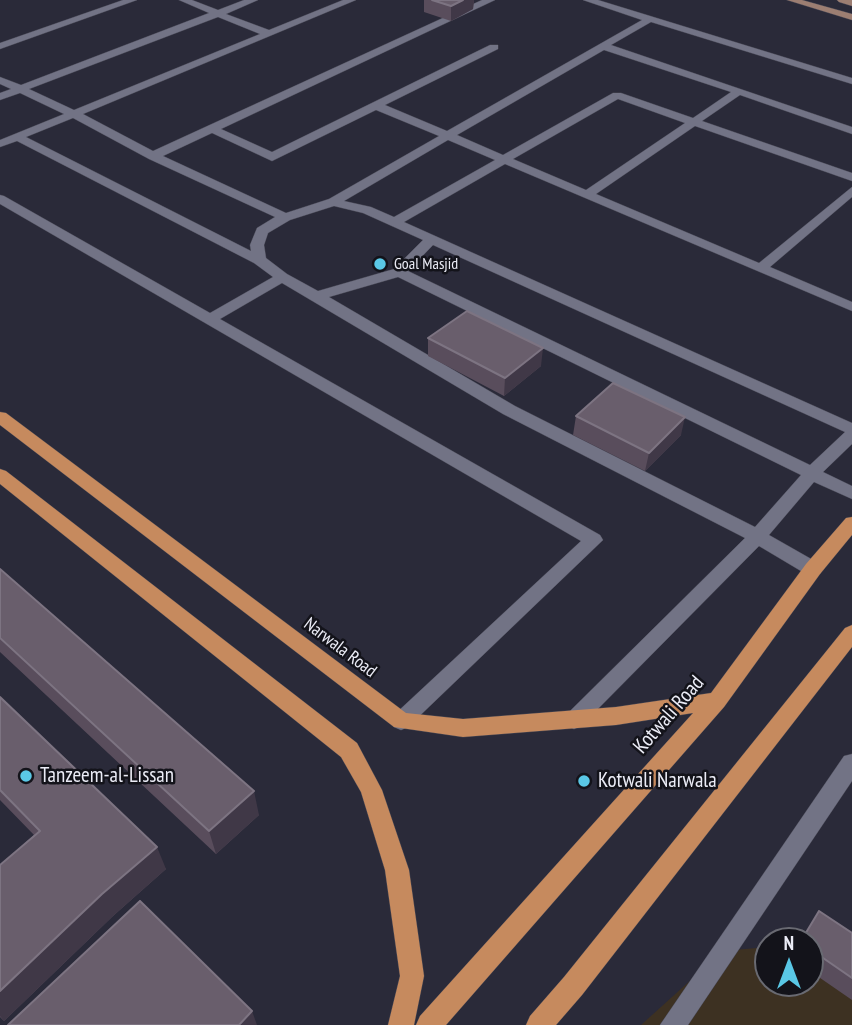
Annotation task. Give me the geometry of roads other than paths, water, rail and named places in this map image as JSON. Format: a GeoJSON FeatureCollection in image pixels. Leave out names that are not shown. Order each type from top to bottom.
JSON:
{"type":"FeatureCollection","features":[{"type":"Feature","properties":{"kind":"main road"},"geometry":{"type":"LineString","coordinates":[[792,0],[852,17]]}},
{"type":"Feature","properties":{"kind":"main road"},"geometry":{"type":"LineString","coordinates":[[842,0],[852,3]]}},
{"type":"Feature","properties":{"kind":"main road","name":"Narwala Road"},"geometry":{"type":"LineString","coordinates":[[0,417],[401,721]]}},
{"type":"Feature","properties":{"kind":"main road"},"geometry":{"type":"LineString","coordinates":[[0,475],[349,750],[371,790],[397,870],[412,976],[401,1025]]}},
{"type":"Feature","properties":{"kind":"main road","name":"Kotwali Road"},"geometry":{"type":"LineString","coordinates":[[429,1025],[717,701],[813,569],[852,523]]}},
{"type":"Feature","properties":{"kind":"main road"},"geometry":{"type":"LineString","coordinates":[[539,1025],[573,986],[852,633]]}},
{"type":"Feature","properties":{"kind":"main road"},"geometry":{"type":"LineString","coordinates":[[401,721],[463,727],[574,720],[717,701]]}},
{"type":"Feature","properties":{"kind":"street"},"geometry":{"type":"LineString","coordinates":[[0,46],[132,0]]}},
{"type":"Feature","properties":{"kind":"street"},"geometry":{"type":"LineString","coordinates":[[184,0],[269,34]]}},
{"type":"Feature","properties":{"kind":"street"},"geometry":{"type":"LineString","coordinates":[[0,97],[253,0]]}},
{"type":"Feature","properties":{"kind":"street"},"geometry":{"type":"LineString","coordinates":[[0,144],[351,0]]}},
{"type":"Feature","properties":{"kind":"street"},"geometry":{"type":"LineString","coordinates":[[153,156],[490,0]]}},
{"type":"Feature","properties":{"kind":"street"},"geometry":{"type":"LineString","coordinates":[[588,0],[852,81]]}},
{"type":"Feature","properties":{"kind":"street"},"geometry":{"type":"LineString","coordinates":[[259,260],[257,245],[262,231],[285,217],[333,201],[650,19]]}},
{"type":"Feature","properties":{"kind":"street"},"geometry":{"type":"LineString","coordinates":[[603,46],[852,131]]}},
{"type":"Feature","properties":{"kind":"street"},"geometry":{"type":"LineString","coordinates":[[211,128],[272,157],[494,47]]}},
{"type":"Feature","properties":{"kind":"street"},"geometry":{"type":"LineString","coordinates":[[0,80],[74,114],[153,156],[285,217]]}},
{"type":"Feature","properties":{"kind":"street"},"geometry":{"type":"LineString","coordinates":[[588,194],[739,91]]}},
{"type":"Feature","properties":{"kind":"street"},"geometry":{"type":"LineString","coordinates":[[395,222],[617,94],[852,177]]}},
{"type":"Feature","properties":{"kind":"street"},"geometry":{"type":"LineString","coordinates":[[377,106],[852,307]]}},
{"type":"Feature","properties":{"kind":"street"},"geometry":{"type":"LineString","coordinates":[[17,137],[259,260],[282,277],[509,410],[757,537],[813,569]]}},
{"type":"Feature","properties":{"kind":"street"},"geometry":{"type":"LineString","coordinates":[[761,268],[852,191]]}},
{"type":"Feature","properties":{"kind":"street"},"geometry":{"type":"LineString","coordinates":[[0,198],[594,540],[401,721]]}},
{"type":"Feature","properties":{"kind":"street"},"geometry":{"type":"LineString","coordinates":[[333,201],[367,210],[433,238],[852,429]]}},
{"type":"Feature","properties":{"kind":"street"},"geometry":{"type":"LineString","coordinates":[[317,296],[399,272],[433,238]]}},
{"type":"Feature","properties":{"kind":"street"},"geometry":{"type":"LineString","coordinates":[[399,272],[852,493]]}},
{"type":"Feature","properties":{"kind":"street"},"geometry":{"type":"LineString","coordinates":[[210,319],[282,277]]}},
{"type":"Feature","properties":{"kind":"street"},"geometry":{"type":"LineString","coordinates":[[574,720],[757,537],[812,473],[852,435]]}},
{"type":"Feature","properties":{"kind":"street"},"geometry":{"type":"LineString","coordinates":[[673,1025],[852,762]]}},
{"type":"Feature","properties":{"kind":"place","name":"Goal Masjid"},"geometry":{"type":"Point","coordinates":[380,264]}},
{"type":"Feature","properties":{"kind":"place","name":"Tanzeem-al-Lissan"},"geometry":{"type":"Point","coordinates":[26,776]}},
{"type":"Feature","properties":{"kind":"place","name":"Kotwali Narwala"},"geometry":{"type":"Point","coordinates":[584,781]}}]}
